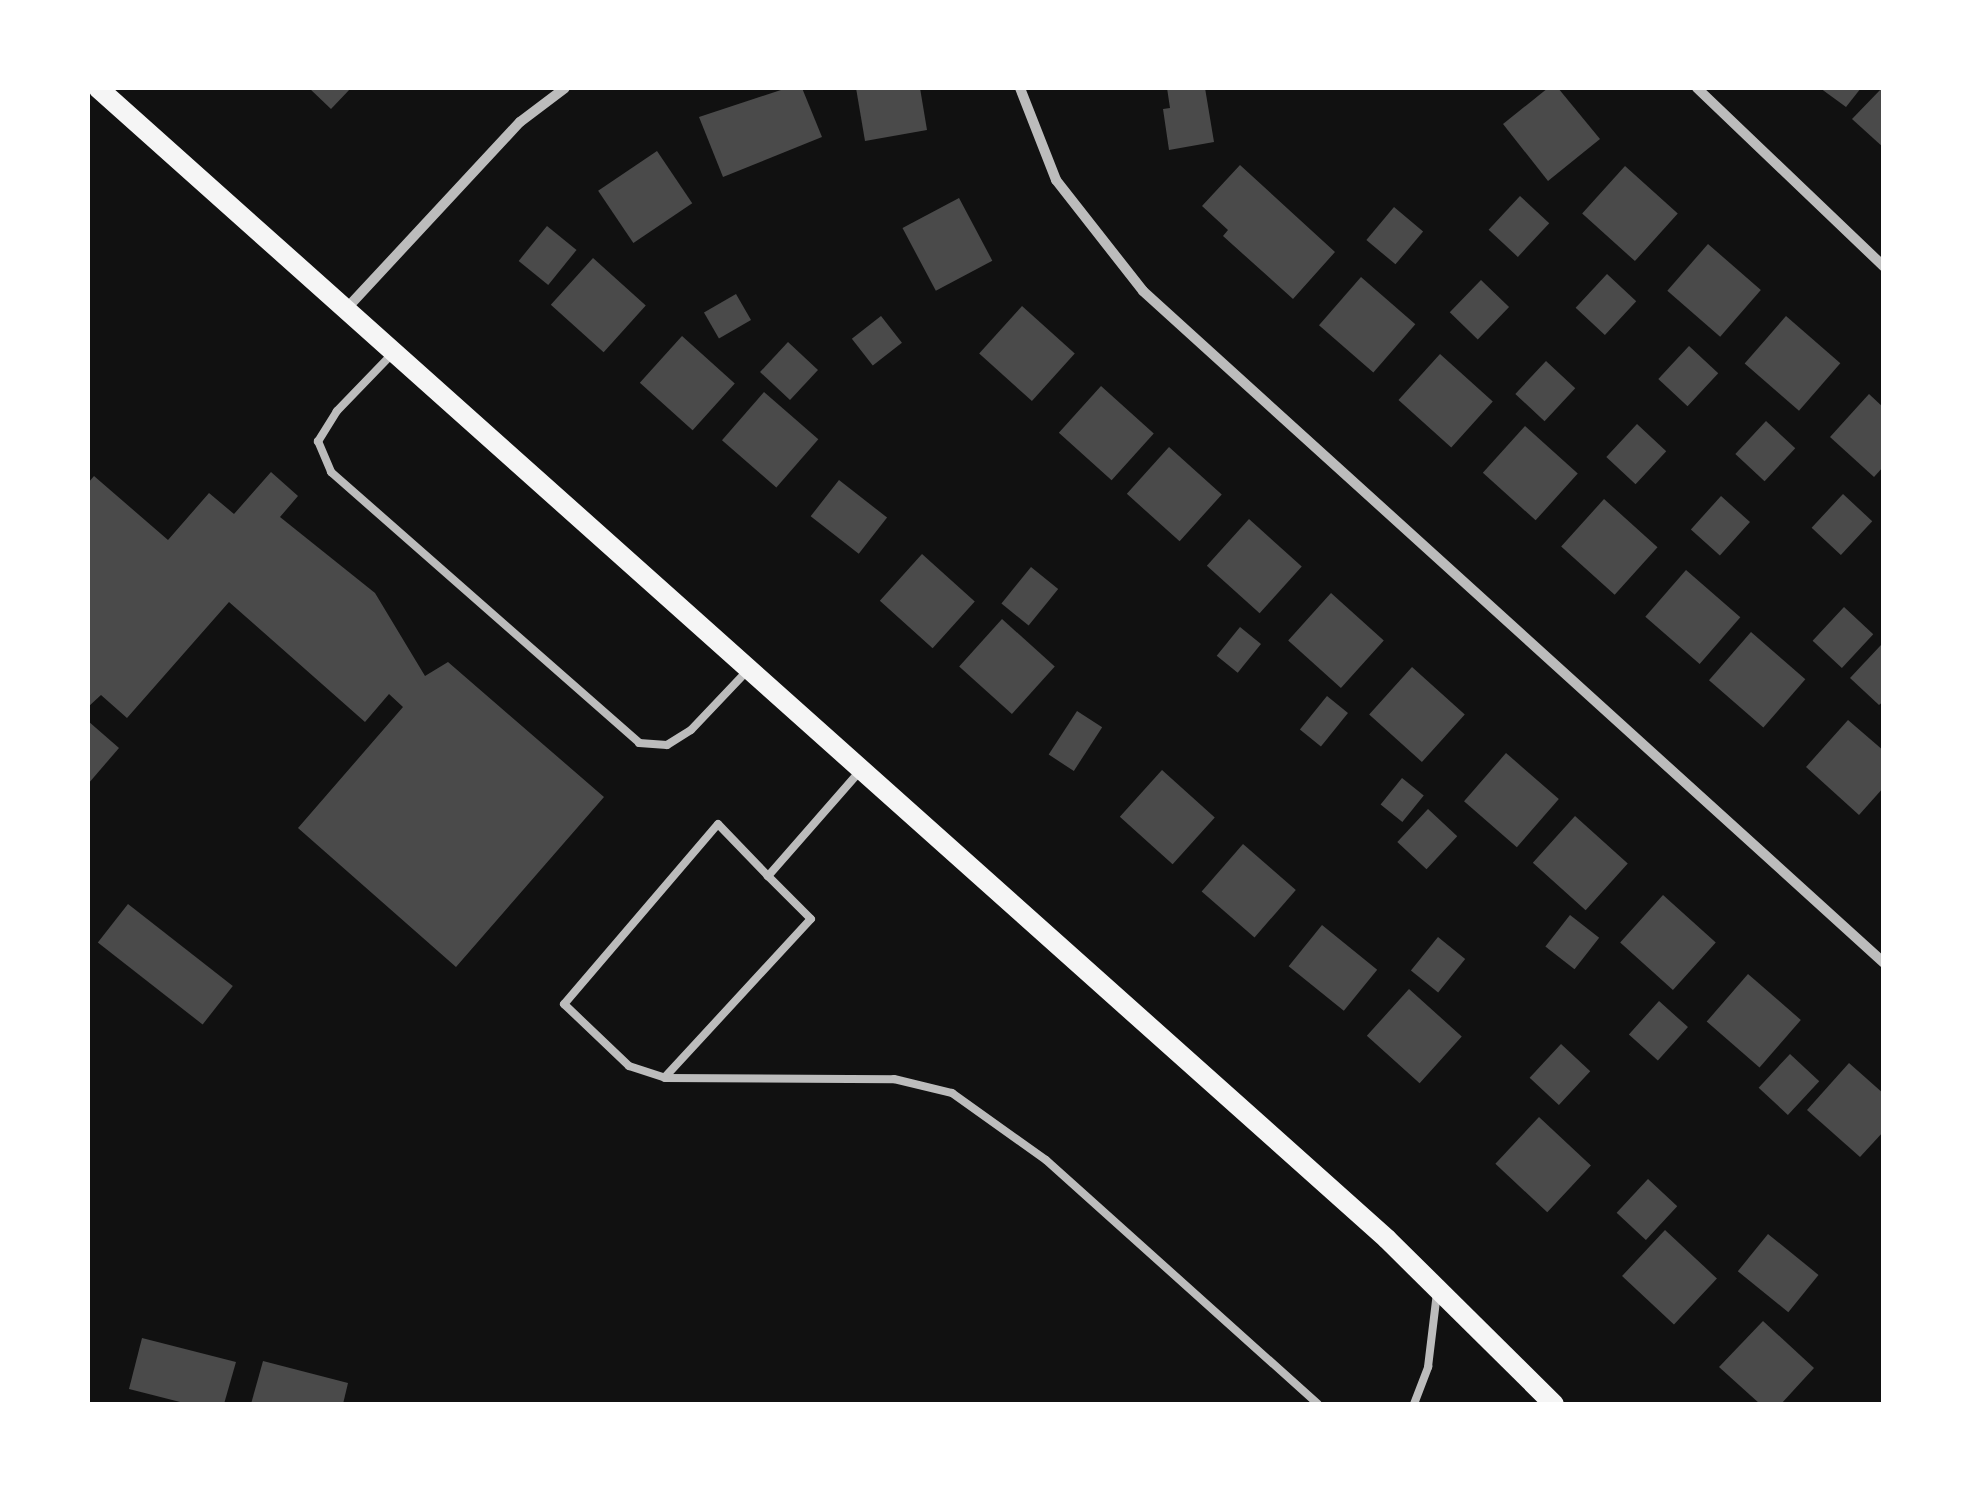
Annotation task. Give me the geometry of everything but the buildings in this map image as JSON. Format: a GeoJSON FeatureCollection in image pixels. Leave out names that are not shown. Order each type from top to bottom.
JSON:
{"type":"FeatureCollection","features":[{"type":"Feature","properties":{"kind":"main road"},"geometry":{"type":"LineString","coordinates":[[98,88],[863,768],[1438,1289],[1554,1404]]}},
{"type":"Feature","properties":{"kind":"street"},"geometry":{"type":"LineString","coordinates":[[348,307],[520,122],[565,88]]}},
{"type":"Feature","properties":{"kind":"street"},"geometry":{"type":"LineString","coordinates":[[1020,88],[1056,180],[1143,291],[1884,964]]}},
{"type":"Feature","properties":{"kind":"street"},"geometry":{"type":"LineString","coordinates":[[1697,88],[1884,267]]}},
{"type":"Feature","properties":{"kind":"lane"},"geometry":{"type":"LineString","coordinates":[[396,350],[337,410],[318,441],[331,472],[616,728],[639,742],[667,745],[691,730],[750,667]]}},
{"type":"Feature","properties":{"kind":"lane"},"geometry":{"type":"LineString","coordinates":[[768,876],[863,768]]}},
{"type":"Feature","properties":{"kind":"lane"},"geometry":{"type":"LineString","coordinates":[[665,1078],[811,919],[718,824],[564,1004],[629,1066],[665,1078],[894,1079],[952,1093],[1046,1160],[1318,1404]]}},
{"type":"Feature","properties":{"kind":"lane"},"geometry":{"type":"LineString","coordinates":[[1414,1404],[1428,1367],[1438,1289]]}}]}
